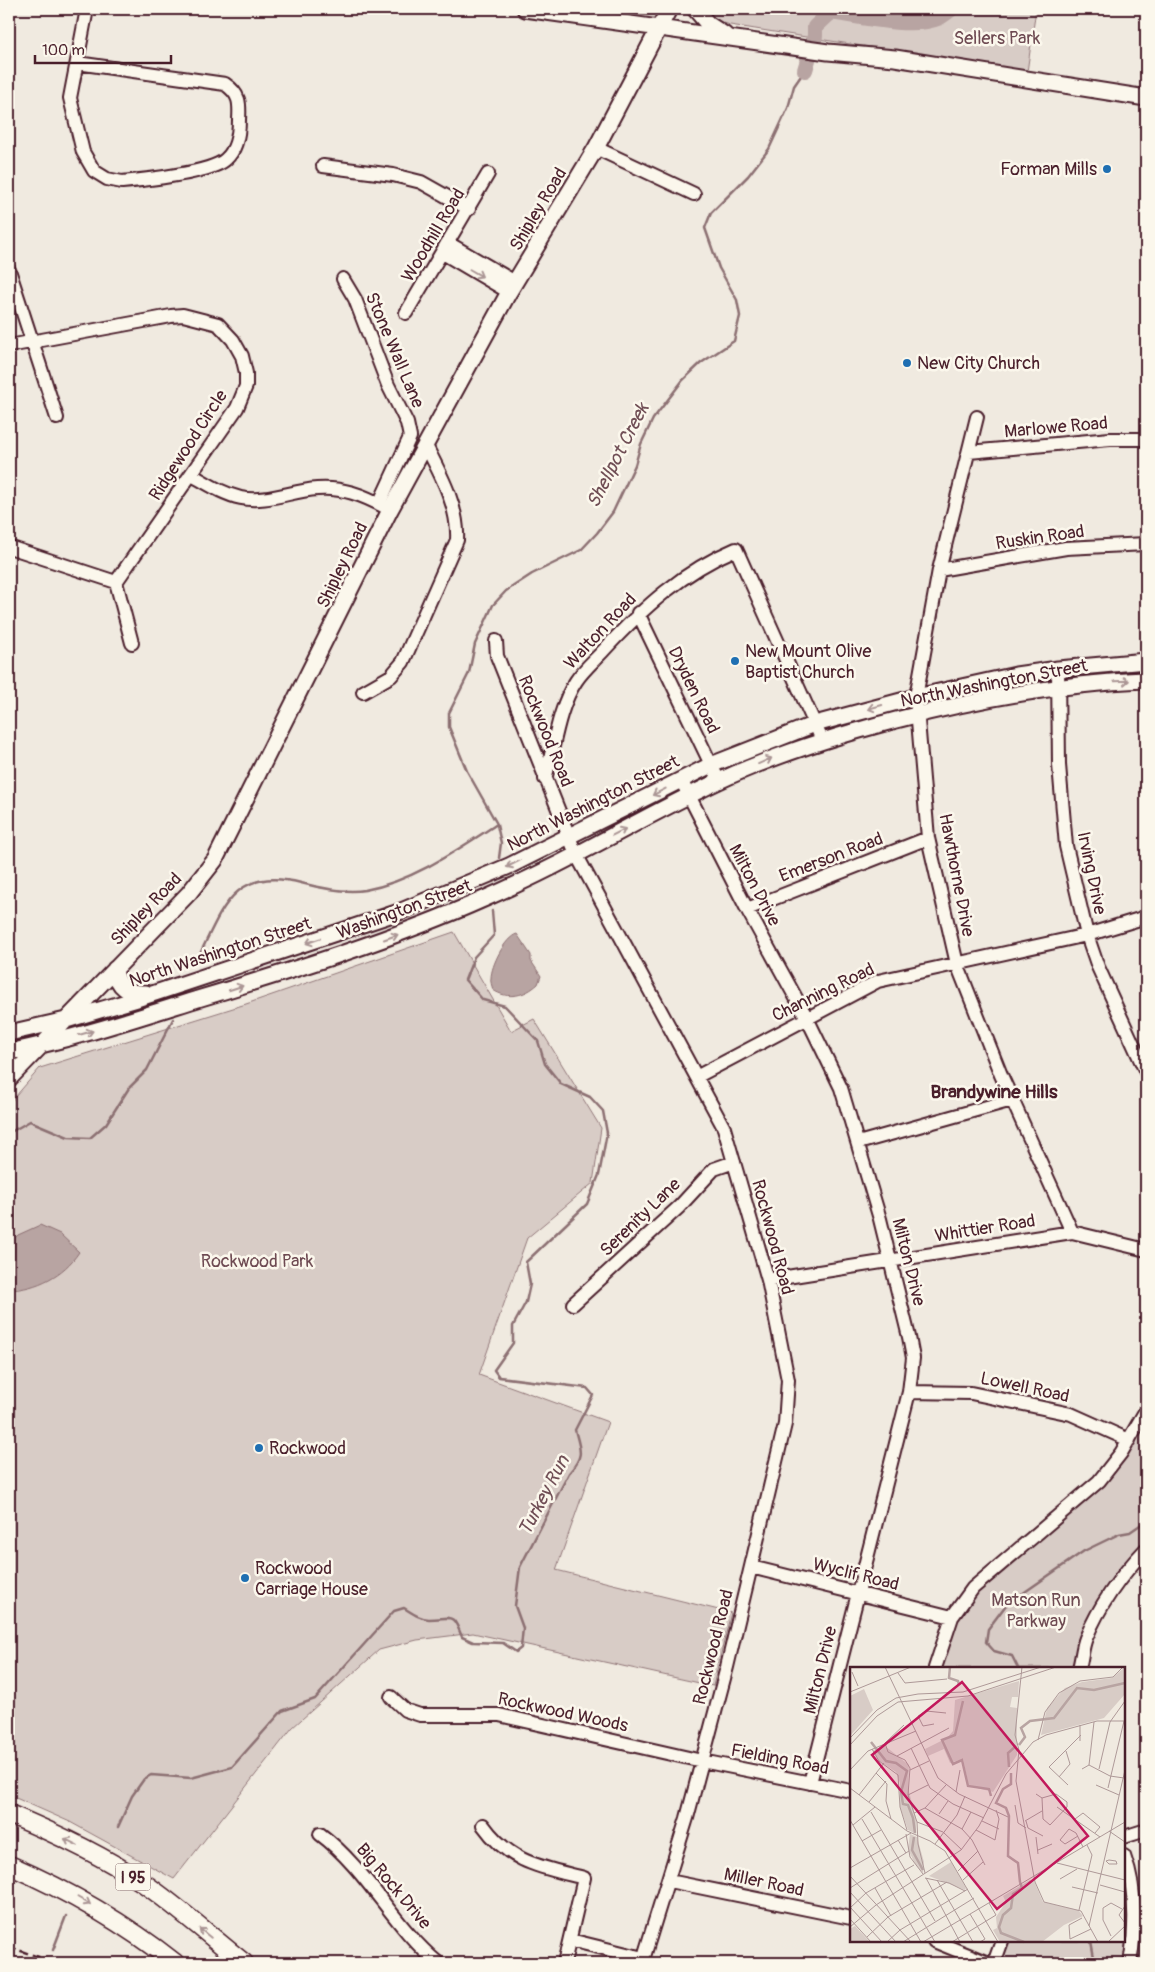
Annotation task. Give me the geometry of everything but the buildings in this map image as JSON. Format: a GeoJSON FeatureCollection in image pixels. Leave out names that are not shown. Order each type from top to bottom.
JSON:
{"type":"FeatureCollection","features":[{"type":"Feature","properties":{"kind":"highway","name":"I 95"},"geometry":{"type":"LineString","coordinates":[[9,1814],[45,1828],[102,1858],[142,1882],[244,1963]]}},
{"type":"Feature","properties":{"kind":"highway","name":"I 95"},"geometry":{"type":"LineString","coordinates":[[9,1865],[60,1888],[111,1916],[174,1963]]}},
{"type":"Feature","properties":{"kind":"main road"},"geometry":{"type":"LineString","coordinates":[[525,9],[828,52],[895,58],[1146,98]]}},
{"type":"Feature","properties":{"kind":"main road","name":"Shipley Road"},"geometry":{"type":"LineString","coordinates":[[9,1079],[189,893],[215,860],[384,507],[425,444],[512,287],[596,148],[669,9]]}},
{"type":"Feature","properties":{"kind":"main road"},"geometry":{"type":"LineString","coordinates":[[695,9],[708,24],[730,38]]}},
{"type":"Feature","properties":{"kind":"main road","name":"North Washington Street"},"geometry":{"type":"LineString","coordinates":[[66,1020],[200,979],[399,912],[484,878],[570,837],[711,765],[815,724],[916,696],[1058,669],[1146,661]]}},
{"type":"Feature","properties":{"kind":"main road","name":"North Washington Street"},"geometry":{"type":"LineString","coordinates":[[576,854],[719,781],[779,755],[822,740],[919,714],[1059,686],[1146,680]]}},
{"type":"Feature","properties":{"kind":"main road","name":"Washington Street"},"geometry":{"type":"LineString","coordinates":[[9,1052],[40,1046],[190,1002],[394,936],[489,897],[576,854]]}},
{"type":"Feature","properties":{"kind":"main road"},"geometry":{"type":"LineString","coordinates":[[114,969],[120,984],[129,992],[138,994],[162,991]]}},
{"type":"Feature","properties":{"kind":"main road"},"geometry":{"type":"LineString","coordinates":[[9,1033],[66,1020]]}},
{"type":"Feature","properties":{"kind":"street"},"geometry":{"type":"LineString","coordinates":[[77,63],[180,76],[225,84],[233,89],[240,99],[239,130],[236,144],[226,160],[212,168],[122,182],[107,179],[94,171],[83,152],[70,98],[87,9]]}},
{"type":"Feature","properties":{"kind":"street"},"geometry":{"type":"LineString","coordinates":[[596,148],[694,194]]}},
{"type":"Feature","properties":{"kind":"street"},"geometry":{"type":"LineString","coordinates":[[322,166],[393,174],[421,182],[469,208]]}},
{"type":"Feature","properties":{"kind":"street","name":"Woodhill Road"},"geometry":{"type":"LineString","coordinates":[[406,313],[488,174]]}},
{"type":"Feature","properties":{"kind":"street"},"geometry":{"type":"LineString","coordinates":[[446,248],[512,287]]}},
{"type":"Feature","properties":{"kind":"street"},"geometry":{"type":"LineString","coordinates":[[9,270],[57,418]]}},
{"type":"Feature","properties":{"kind":"street","name":"Stone Wall Lane"},"geometry":{"type":"LineString","coordinates":[[343,279],[355,299],[388,385],[407,423],[410,437],[384,507]]}},
{"type":"Feature","properties":{"kind":"street","name":"Ridgewood Circle"},"geometry":{"type":"LineString","coordinates":[[9,346],[177,315],[218,324],[233,340],[242,356],[246,373],[246,386],[237,408],[116,582]]}},
{"type":"Feature","properties":{"kind":"street","name":"Hawthorne Drive"},"geometry":{"type":"LineString","coordinates":[[977,417],[939,570],[916,696],[928,838],[957,964],[1012,1100],[1072,1232]]}},
{"type":"Feature","properties":{"kind":"street","name":"Marlowe Road"},"geometry":{"type":"LineString","coordinates":[[969,452],[1110,439],[1146,439]]}},
{"type":"Feature","properties":{"kind":"street"},"geometry":{"type":"LineString","coordinates":[[363,692],[391,676],[403,662],[457,540],[458,524],[439,471],[425,444]]}},
{"type":"Feature","properties":{"kind":"street"},"geometry":{"type":"LineString","coordinates":[[192,475],[220,491],[241,498],[272,498],[316,489],[346,489],[384,507]]}},
{"type":"Feature","properties":{"kind":"street","name":"Ruskin Road"},"geometry":{"type":"LineString","coordinates":[[939,570],[1066,548],[1146,544]]}},
{"type":"Feature","properties":{"kind":"street"},"geometry":{"type":"LineString","coordinates":[[9,546],[116,582],[132,643]]}},
{"type":"Feature","properties":{"kind":"street","name":"Walton Road"},"geometry":{"type":"LineString","coordinates":[[546,779],[564,707],[576,680],[638,613],[683,577],[718,556],[736,549],[815,724]]}},
{"type":"Feature","properties":{"kind":"street","name":"Dryden Road"},"geometry":{"type":"LineString","coordinates":[[638,613],[719,781]]}},
{"type":"Feature","properties":{"kind":"street","name":"Rockwood Road"},"geometry":{"type":"LineString","coordinates":[[496,641],[497,656],[576,854],[698,1076],[724,1128],[768,1280],[788,1380],[787,1407],[751,1567],[702,1761],[669,1880],[642,1961]]}},
{"type":"Feature","properties":{"kind":"street","name":"Irving Drive"},"geometry":{"type":"LineString","coordinates":[[1058,669],[1059,765],[1066,846],[1087,935],[1098,967],[1146,1072]]}},
{"type":"Feature","properties":{"kind":"street"},"geometry":{"type":"LineString","coordinates":[[815,724],[822,740]]}},
{"type":"Feature","properties":{"kind":"street","name":"Milton Drive"},"geometry":{"type":"LineString","coordinates":[[681,780],[747,909],[833,1068],[858,1143],[914,1358],[909,1392],[810,1783]]}},
{"type":"Feature","properties":{"kind":"street","name":"Emerson Road"},"geometry":{"type":"LineString","coordinates":[[747,909],[928,838]]}},
{"type":"Feature","properties":{"kind":"street","name":"Channing Road"},"geometry":{"type":"LineString","coordinates":[[698,1076],[878,981],[1087,935],[1146,917]]}},
{"type":"Feature","properties":{"kind":"street"},"geometry":{"type":"LineString","coordinates":[[858,1143],[1012,1100]]}},
{"type":"Feature","properties":{"kind":"street","name":"Serenity Lane"},"geometry":{"type":"LineString","coordinates":[[573,1304],[679,1207],[714,1169],[734,1162]]}},
{"type":"Feature","properties":{"kind":"street","name":"Whittier Road"},"geometry":{"type":"LineString","coordinates":[[768,1280],[1072,1232],[1146,1250]]}},
{"type":"Feature","properties":{"kind":"street","name":"Lowell Road"},"geometry":{"type":"LineString","coordinates":[[909,1392],[971,1393],[1071,1414],[1129,1440]]}},
{"type":"Feature","properties":{"kind":"street"},"geometry":{"type":"LineString","coordinates":[[935,1667],[952,1617],[973,1588],[1089,1491],[1109,1468],[1129,1440],[1146,1410]]}},
{"type":"Feature","properties":{"kind":"street"},"geometry":{"type":"LineString","coordinates":[[1079,1667],[1086,1639],[1103,1603],[1125,1571],[1146,1549]]}},
{"type":"Feature","properties":{"kind":"street","name":"Wyclif Road"},"geometry":{"type":"LineString","coordinates":[[751,1567],[952,1617]]}},
{"type":"Feature","properties":{"kind":"street","name":"Rockwood Woods"},"geometry":{"type":"LineString","coordinates":[[391,1697],[405,1710],[420,1715],[499,1715],[702,1761]]}},
{"type":"Feature","properties":{"kind":"street","name":"Fielding Road"},"geometry":{"type":"LineString","coordinates":[[702,1761],[850,1791]]}},
{"type":"Feature","properties":{"kind":"street"},"geometry":{"type":"LineString","coordinates":[[482,1825],[498,1844],[517,1858],[584,1878],[564,1963]]}},
{"type":"Feature","properties":{"kind":"street"},"geometry":{"type":"LineString","coordinates":[[1125,1837],[1146,1830]]}},
{"type":"Feature","properties":{"kind":"street","name":"Big Rock Drive"},"geometry":{"type":"LineString","coordinates":[[320,1834],[344,1854],[422,1948],[438,1963]]}},
{"type":"Feature","properties":{"kind":"street"},"geometry":{"type":"LineString","coordinates":[[1125,1859],[1132,1883],[1134,1906],[1130,1963]]}},
{"type":"Feature","properties":{"kind":"street","name":"Miller Road"},"geometry":{"type":"LineString","coordinates":[[669,1880],[850,1918]]}},
{"type":"Feature","properties":{"kind":"street"},"geometry":{"type":"LineString","coordinates":[[570,1940],[642,1961]]}},
{"type":"Feature","properties":{"kind":"street"},"geometry":{"type":"LineString","coordinates":[[936,1942],[988,1963]]}},
{"type":"Feature","properties":{"kind":"street"},"geometry":{"type":"LineString","coordinates":[[994,1963],[1002,1942]]}},
{"type":"Feature","properties":{"kind":"green space","name":"Sellers Park"},"geometry":{"type":"Polygon","coordinates":[[[706,9],[1036,9],[1027,72],[730,25],[718,21],[706,9]]]}},
{"type":"Feature","properties":{"kind":"green space","name":"Rockwood Park"},"geometry":{"type":"Polygon","coordinates":[[[454,932],[511,1031],[534,1019],[601,1128],[593,1183],[527,1238],[479,1375],[608,1422],[556,1570],[731,1613],[713,1686],[473,1633],[417,1640],[379,1650],[292,1728],[174,1879],[70,1822],[9,1795],[9,1104],[40,1068],[246,1004],[454,932]]]}},
{"type":"Feature","properties":{"kind":"green space","name":"Matson Run Parkway"},"geometry":{"type":"Polygon","coordinates":[[[1146,1407],[1146,1550],[1113,1587],[1079,1667],[936,1667],[952,1617],[987,1575],[1089,1491],[1146,1407]]]}},
{"type":"Feature","properties":{"kind":"green space"},"geometry":{"type":"Polygon","coordinates":[[[1125,1863],[1132,1883],[1130,1963],[1014,1963],[997,1956],[1002,1942],[1125,1942],[1125,1863]]]}},
{"type":"Feature","properties":{"kind":"shaded area"},"geometry":{"type":"Polygon","coordinates":[[[517,934],[531,955],[531,961],[541,976],[538,984],[533,988],[522,994],[510,996],[493,990],[491,981],[496,960],[508,940],[517,934]]]}},
{"type":"Feature","properties":{"kind":"shaded area"},"geometry":{"type":"Polygon","coordinates":[[[40,1225],[60,1234],[79,1252],[66,1268],[49,1279],[30,1287],[9,1290],[9,1244],[18,1235],[40,1225]]]}},
{"type":"Feature","properties":{"kind":"waterway","name":"Shellpot Creek"},"geometry":{"type":"LineString","coordinates":[[805,70],[815,36],[815,27],[831,12],[885,21],[914,22],[938,18],[951,9]]}},
{"type":"Feature","properties":{"kind":"waterway","name":"Shellpot Creek"},"geometry":{"type":"LineString","coordinates":[[195,964],[222,911],[244,887],[259,881],[277,879],[341,890],[358,891],[383,886],[400,880],[434,863],[497,824],[467,771],[449,727],[449,713],[469,673],[475,644],[493,605],[506,591],[532,574],[581,550],[597,533],[613,512],[635,465],[641,444],[653,419],[683,380],[701,363],[734,341],[740,316],[737,300],[719,268],[705,228],[711,213],[748,176],[769,149],[788,108],[794,86],[805,70]]}},
{"type":"Feature","properties":{"kind":"waterway","name":"Turkey Run"},"geometry":{"type":"LineString","coordinates":[[497,825],[501,843],[499,858]]}},
{"type":"Feature","properties":{"kind":"waterway","name":"Turkey Run"},"geometry":{"type":"LineString","coordinates":[[118,1827],[132,1796],[144,1779],[151,1775],[191,1778],[232,1767],[282,1711],[315,1699],[394,1611],[404,1608],[426,1619],[450,1618],[456,1623],[462,1637],[473,1642],[503,1643],[516,1652],[521,1648],[523,1628],[515,1606],[520,1567],[569,1473],[577,1462],[580,1448],[575,1430],[593,1395],[587,1388],[499,1377],[494,1370],[513,1343],[513,1326],[526,1302],[530,1284],[526,1262],[587,1204],[599,1175],[607,1133],[603,1111],[590,1097],[561,1084],[545,1064],[538,1041],[505,1006],[483,1000],[465,980],[474,957],[494,935],[492,911]]}},
{"type":"Feature","properties":{"kind":"waterway","name":"Shellpot Creek"},"geometry":{"type":"LineString","coordinates":[[9,1133],[30,1121],[68,1137],[90,1138],[106,1124],[129,1088],[147,1070],[173,1019]]}},
{"type":"Feature","properties":{"kind":"waterway"},"geometry":{"type":"LineString","coordinates":[[1018,1667],[1012,1656],[994,1651],[986,1642],[988,1629],[1006,1605],[1084,1551],[1119,1534],[1130,1532],[1146,1521]]}},
{"type":"Feature","properties":{"kind":"waterway","name":"Turkey Run"},"geometry":{"type":"LineString","coordinates":[[53,1950],[66,1916]]}},
{"type":"Feature","properties":{"kind":"waterway"},"geometry":{"type":"LineString","coordinates":[[1091,1942],[1095,1963]]}},
{"type":"Feature","properties":{"kind":"railway"},"geometry":{"type":"LineString","coordinates":[[9,1947],[57,1963]]}},
{"type":"Feature","properties":{"kind":"place","name":"Forman Mills"},"geometry":{"type":"Point","coordinates":[1107,169]}},
{"type":"Feature","properties":{"kind":"place","name":"New City Church"},"geometry":{"type":"Point","coordinates":[907,363]}},
{"type":"Feature","properties":{"kind":"place","name":"New Mount Olive Baptist Church"},"geometry":{"type":"Point","coordinates":[735,661]}},
{"type":"Feature","properties":{"kind":"place","name":"Rockwood"},"geometry":{"type":"Point","coordinates":[259,1448]}},
{"type":"Feature","properties":{"kind":"place","name":"Rockwood Carriage House"},"geometry":{"type":"Point","coordinates":[245,1578]}},
{"type":"Feature","properties":{"kind":"district","name":"Brandywine Hills"},"geometry":{"type":"Point","coordinates":[994,1091]}}]}
